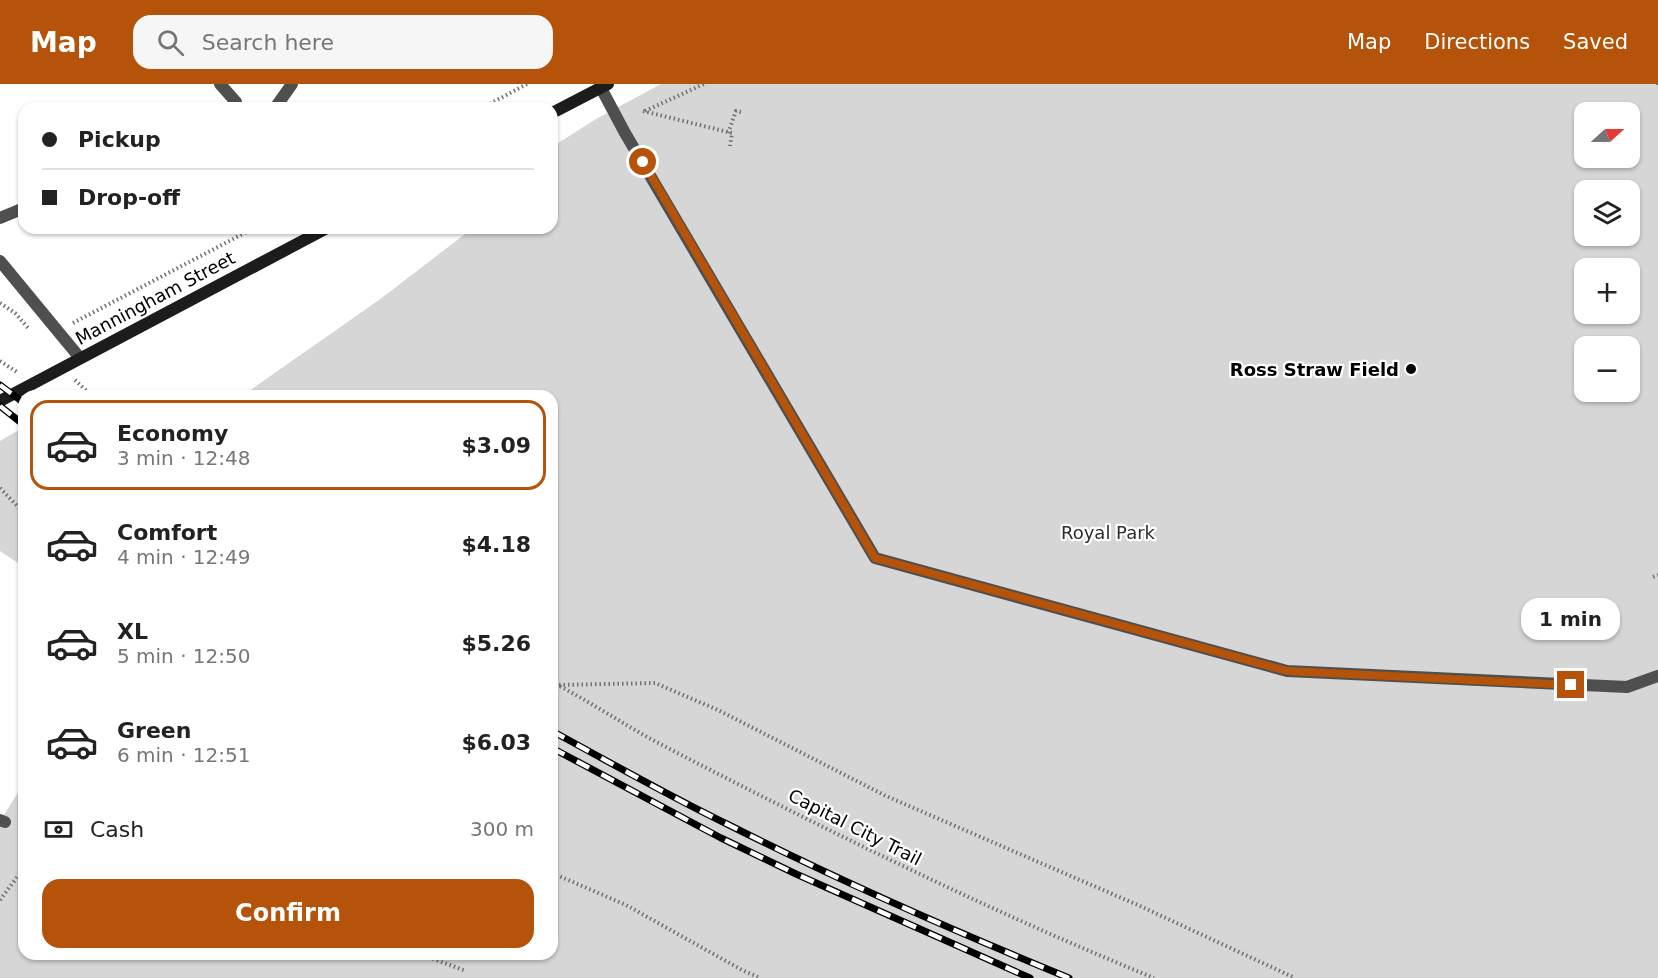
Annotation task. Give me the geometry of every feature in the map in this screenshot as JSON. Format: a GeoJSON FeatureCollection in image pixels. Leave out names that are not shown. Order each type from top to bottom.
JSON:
{"type":"FeatureCollection","features":[{"type":"Feature","properties":{"kind":"street"},"geometry":{"type":"LineString","coordinates":[[220,84],[236,102]]}},
{"type":"Feature","properties":{"kind":"street"},"geometry":{"type":"LineString","coordinates":[[278,102],[292,84]]}},
{"type":"Feature","properties":{"kind":"street"},"geometry":{"type":"LineString","coordinates":[[558,110],[605,86],[620,122],[875,558],[1287,671],[1627,687],[1658,676]]}},
{"type":"Feature","properties":{"kind":"street"},"geometry":{"type":"LineString","coordinates":[[0,218],[18,210]]}},
{"type":"Feature","properties":{"kind":"street","name":"Manningham Street"},"geometry":{"type":"LineString","coordinates":[[20,390],[316,234]]}},
{"type":"Feature","properties":{"kind":"street"},"geometry":{"type":"LineString","coordinates":[[0,261],[80,358]]}},
{"type":"Feature","properties":{"kind":"street","name":"Manningham Street"},"geometry":{"type":"LineString","coordinates":[[0,401],[18,391]]}},
{"type":"Feature","properties":{"kind":"path"},"geometry":{"type":"LineString","coordinates":[[493,102],[527,84]]}},
{"type":"Feature","properties":{"kind":"path"},"geometry":{"type":"LineString","coordinates":[[620,122],[704,84]]}},
{"type":"Feature","properties":{"kind":"path"},"geometry":{"type":"LineString","coordinates":[[643,111],[732,134],[730,146]]}},
{"type":"Feature","properties":{"kind":"path"},"geometry":{"type":"LineString","coordinates":[[728,133],[736,111],[741,112]]}},
{"type":"Feature","properties":{"kind":"path"},"geometry":{"type":"LineString","coordinates":[[58,332],[243,234]]}},
{"type":"Feature","properties":{"kind":"path"},"geometry":{"type":"LineString","coordinates":[[0,303],[15,313]]}},
{"type":"Feature","properties":{"kind":"path"},"geometry":{"type":"LineString","coordinates":[[0,488],[18,507]]}},
{"type":"Feature","properties":{"kind":"path"},"geometry":{"type":"LineString","coordinates":[[559,685],[655,683],[718,710],[886,796],[1140,906],[1295,978]]}},
{"type":"Feature","properties":{"kind":"path","name":"Capital City Trail"},"geometry":{"type":"LineString","coordinates":[[559,685],[664,746],[884,858],[1077,947],[1154,978]]}},
{"type":"Feature","properties":{"kind":"path"},"geometry":{"type":"LineString","coordinates":[[0,900],[18,876]]}},
{"type":"Feature","properties":{"kind":"path"},"geometry":{"type":"LineString","coordinates":[[558,876],[626,905],[760,978]]}},
{"type":"Feature","properties":{"kind":"path"},"geometry":{"type":"LineString","coordinates":[[436,960],[466,971]]}},
{"type":"Feature","properties":{"kind":"green space","name":"Royal Park"},"geometry":{"type":"Polygon","coordinates":[[[661,84],[1658,84],[1658,978],[0,978],[0,821],[18,792],[18,960],[558,960],[558,390],[251,390],[379,300],[465,234],[558,234],[558,143],[596,119],[661,84]]]}},
{"type":"Feature","properties":{"kind":"green space"},"geometry":{"type":"Polygon","coordinates":[[[18,430],[18,563],[0,551],[0,441],[18,430]]]}},
{"type":"Feature","properties":{"kind":"railway"},"geometry":{"type":"LineString","coordinates":[[0,385],[18,398]]}},
{"type":"Feature","properties":{"kind":"railway"},"geometry":{"type":"LineString","coordinates":[[0,406],[18,420]]}},
{"type":"Feature","properties":{"kind":"railway"},"geometry":{"type":"LineString","coordinates":[[558,734],[684,803],[771,846],[940,924],[1069,978]]}},
{"type":"Feature","properties":{"kind":"railway"},"geometry":{"type":"LineString","coordinates":[[558,751],[721,838],[796,874],[1030,978]]}},
{"type":"Feature","properties":{"kind":"place","name":"Ross Straw Field"},"geometry":{"type":"Point","coordinates":[1411,369]}},
{"type":"Feature","properties":{"kind":"route"},"geometry":{"type":"LineString","coordinates":[[643,162],[875,558],[1287,671],[1571,685]]}}]}
